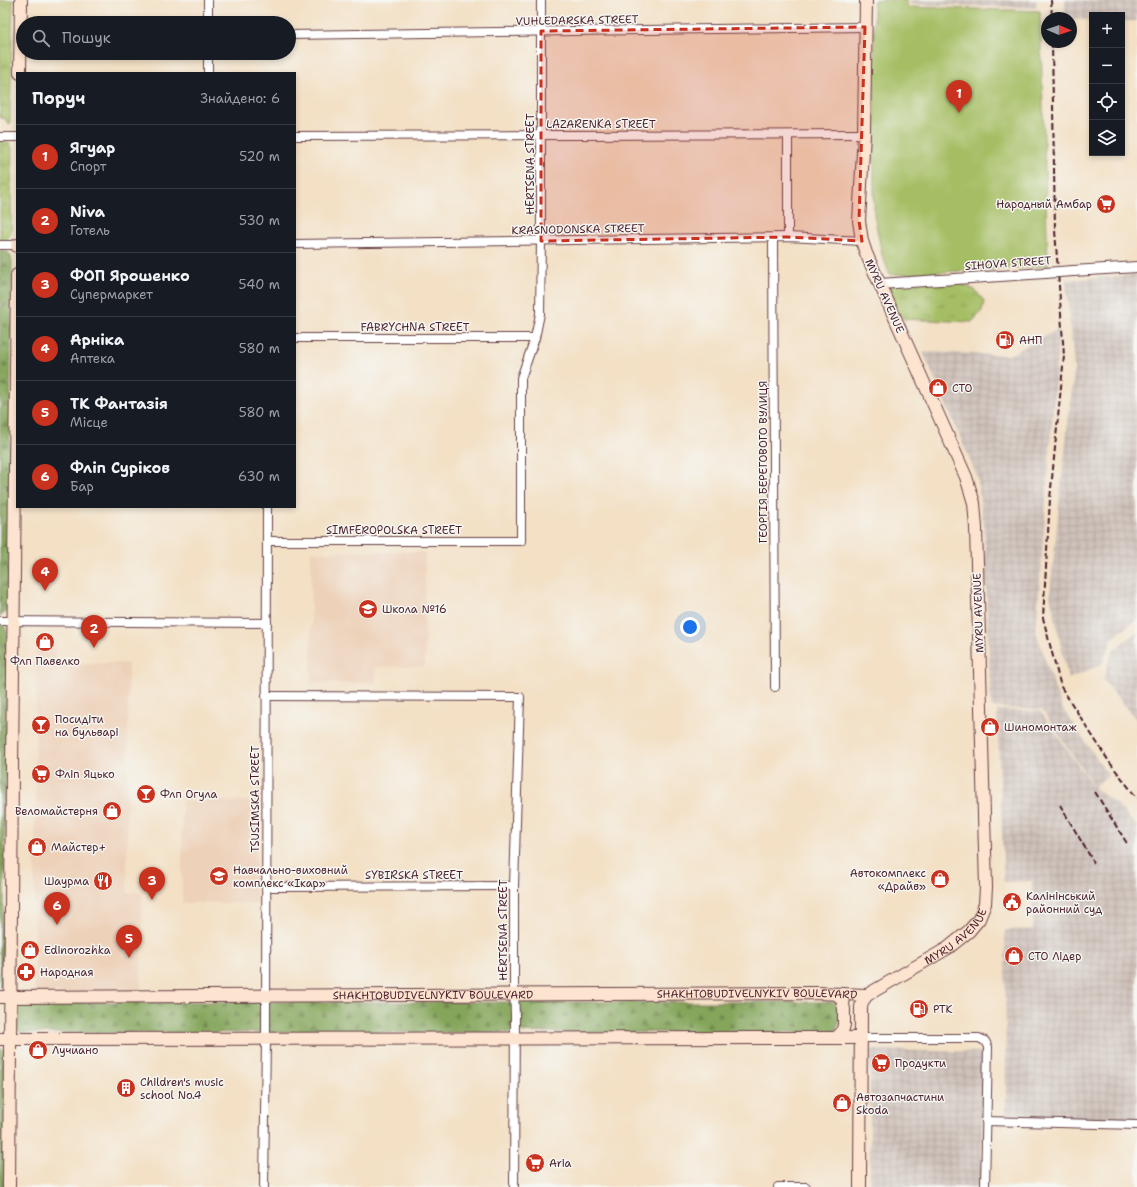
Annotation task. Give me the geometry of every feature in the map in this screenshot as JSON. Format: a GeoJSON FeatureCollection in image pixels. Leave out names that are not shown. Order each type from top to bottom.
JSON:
{"type":"FeatureCollection","features":[{"type":"Feature","properties":{"kind":"main road"},"geometry":{"type":"LineString","coordinates":[[21,0],[21,16]]}},
{"type":"Feature","properties":{"kind":"main road","name":"MYRU AVENUE"},"geometry":{"type":"LineString","coordinates":[[866,0],[864,134],[859,221],[862,241],[966,477],[974,503],[986,887],[985,904],[979,919],[969,931],[948,948],[867,995]]}},
{"type":"Feature","properties":{"kind":"main road"},"geometry":{"type":"LineString","coordinates":[[20,60],[20,72]]}},
{"type":"Feature","properties":{"kind":"main road"},"geometry":{"type":"LineString","coordinates":[[9,1187],[5,997],[14,621],[16,390]]}},
{"type":"Feature","properties":{"kind":"main road"},"geometry":{"type":"LineString","coordinates":[[836,1038],[842,1032],[844,1025],[844,1009],[842,1000],[837,994]]}},
{"type":"Feature","properties":{"kind":"main road","name":"SHAKHTOBUDIVELNYKIV BOULEVARD"},"geometry":{"type":"LineString","coordinates":[[5,997],[266,995],[867,995]]}},
{"type":"Feature","properties":{"kind":"main road"},"geometry":{"type":"LineString","coordinates":[[860,1187],[861,1007],[862,1002],[867,995]]}},
{"type":"Feature","properties":{"kind":"main road"},"geometry":{"type":"LineString","coordinates":[[5,1039],[860,1038]]}},
{"type":"Feature","properties":{"kind":"street"},"geometry":{"type":"LineString","coordinates":[[208,0],[208,16]]}},
{"type":"Feature","properties":{"kind":"street","name":"HERTSENA STREET"},"geometry":{"type":"LineString","coordinates":[[521,541],[521,378],[535,338],[540,314],[542,241],[541,0]]}},
{"type":"Feature","properties":{"kind":"street","name":"VUHLEDARSKA STREET"},"geometry":{"type":"LineString","coordinates":[[296,34],[865,27]]}},
{"type":"Feature","properties":{"kind":"street"},"geometry":{"type":"LineString","coordinates":[[208,60],[208,72]]}},
{"type":"Feature","properties":{"kind":"street","name":"LAZARENKA STREET"},"geometry":{"type":"LineString","coordinates":[[296,136],[864,134]]}},
{"type":"Feature","properties":{"kind":"street"},"geometry":{"type":"LineString","coordinates":[[788,135],[788,237]]}},
{"type":"Feature","properties":{"kind":"street"},"geometry":{"type":"LineString","coordinates":[[0,137],[16,137]]}},
{"type":"Feature","properties":{"kind":"street","name":"KRASNODONSKA STREET"},"geometry":{"type":"LineString","coordinates":[[296,244],[788,237],[862,241]]}},
{"type":"Feature","properties":{"kind":"street","name":"ГЕОРГІЯ БЕРЕГОВОГО ВУЛИЦЯ"},"geometry":{"type":"LineString","coordinates":[[773,238],[775,687]]}},
{"type":"Feature","properties":{"kind":"street"},"geometry":{"type":"LineString","coordinates":[[0,246],[16,245]]}},
{"type":"Feature","properties":{"kind":"street","name":"SIHOVA STREET"},"geometry":{"type":"LineString","coordinates":[[880,284],[1137,267]]}},
{"type":"Feature","properties":{"kind":"street","name":"FABRYCHNA STREET"},"geometry":{"type":"LineString","coordinates":[[296,338],[535,338]]}},
{"type":"Feature","properties":{"kind":"street","name":"TSUSIMSKA STREET"},"geometry":{"type":"LineString","coordinates":[[264,1187],[266,1039],[266,508]]}},
{"type":"Feature","properties":{"kind":"street","name":"SIMFEROPOLSKA STREET"},"geometry":{"type":"LineString","coordinates":[[266,541],[521,541]]}},
{"type":"Feature","properties":{"kind":"street"},"geometry":{"type":"LineString","coordinates":[[0,621],[266,623]]}},
{"type":"Feature","properties":{"kind":"street","name":"HERTSENA STREET"},"geometry":{"type":"LineString","coordinates":[[266,696],[520,697],[514,886],[514,1187]]}},
{"type":"Feature","properties":{"kind":"street","name":"SYBIRSKA STREET"},"geometry":{"type":"LineString","coordinates":[[266,887],[514,886]]}},
{"type":"Feature","properties":{"kind":"street"},"geometry":{"type":"LineString","coordinates":[[860,1038],[979,1038],[985,1041],[988,1047],[985,1187]]}},
{"type":"Feature","properties":{"kind":"street"},"geometry":{"type":"LineString","coordinates":[[986,1121],[1137,1126]]}},
{"type":"Feature","properties":{"kind":"street"},"geometry":{"type":"LineString","coordinates":[[778,1187],[806,1187]]}},
{"type":"Feature","properties":{"kind":"highlighted area"},"geometry":{"type":"Polygon","coordinates":[[[865,27],[859,221],[862,241],[788,237],[541,241],[541,31],[865,27]]]}},
{"type":"Feature","properties":{"kind":"shaded area"},"geometry":{"type":"Polygon","coordinates":[[[910,0],[1036,0],[1036,8],[910,4],[910,0]]]}},
{"type":"Feature","properties":{"kind":"shaded area"},"geometry":{"type":"Polygon","coordinates":[[[1065,0],[1137,0],[1137,21],[1125,21],[1125,12],[1089,12],[1089,20],[1077,19],[1077,12],[1064,12],[1065,0]]]}},
{"type":"Feature","properties":{"kind":"shaded area"},"geometry":{"type":"Polygon","coordinates":[[[1137,275],[1137,619],[1113,638],[1102,664],[1068,679],[1050,594],[1074,369],[1066,280],[1137,275]]]}},
{"type":"Feature","properties":{"kind":"shaded area"},"geometry":{"type":"Polygon","coordinates":[[[1059,329],[1036,632],[1061,706],[1108,775],[1094,787],[1041,710],[991,707],[984,527],[977,476],[923,352],[1009,355],[1059,329]]]}},
{"type":"Feature","properties":{"kind":"shaded area","name":"Школа №16"},"geometry":{"type":"Polygon","coordinates":[[[311,552],[425,552],[425,667],[376,667],[376,683],[311,683],[311,552]]]}},
{"type":"Feature","properties":{"kind":"shaded area"},"geometry":{"type":"Polygon","coordinates":[[[1137,632],[1137,720],[1103,680],[1112,651],[1137,632]]]}},
{"type":"Feature","properties":{"kind":"shaded area"},"geometry":{"type":"Polygon","coordinates":[[[36,643],[56,643],[56,663],[128,663],[127,893],[142,893],[141,993],[34,993],[36,643]]]}},
{"type":"Feature","properties":{"kind":"shaded area"},"geometry":{"type":"Polygon","coordinates":[[[997,710],[1040,711],[1094,788],[1118,805],[1137,827],[1137,1121],[1006,1118],[1005,930],[1033,929],[1032,881],[1004,882],[997,710]]]}},
{"type":"Feature","properties":{"kind":"shaded area","name":"Навчально-виховний комплекс «Ікар»"},"geometry":{"type":"Polygon","coordinates":[[[182,801],[256,801],[256,903],[182,903],[182,801]]]}},
{"type":"Feature","properties":{"kind":"shaded area"},"geometry":{"type":"Polygon","coordinates":[[[870,1050],[984,1052],[981,1187],[870,1187],[870,1050]]]}},
{"type":"Feature","properties":{"kind":"green space"},"geometry":{"type":"Polygon","coordinates":[[[0,0],[13,0],[10,124],[4,118],[0,118],[0,0]]]}},
{"type":"Feature","properties":{"kind":"green space"},"geometry":{"type":"Polygon","coordinates":[[[874,0],[907,0],[907,7],[1040,11],[1048,266],[890,275],[882,255],[874,214],[874,0]]]}},
{"type":"Feature","properties":{"kind":"green space"},"geometry":{"type":"Polygon","coordinates":[[[0,140],[9,142],[12,148],[11,231],[10,235],[5,241],[0,242],[0,140]]]}},
{"type":"Feature","properties":{"kind":"green space"},"geometry":{"type":"Polygon","coordinates":[[[0,250],[9,253],[12,262],[8,601],[7,611],[0,616],[0,250]]]}},
{"type":"Feature","properties":{"kind":"green space"},"geometry":{"type":"Polygon","coordinates":[[[953,279],[975,290],[984,301],[982,311],[972,322],[903,319],[895,311],[887,291],[892,283],[953,279]]]}},
{"type":"Feature","properties":{"kind":"green space"},"geometry":{"type":"Polygon","coordinates":[[[0,624],[7,631],[7,638],[3,983],[0,988],[0,624]]]}},
{"type":"Feature","properties":{"kind":"green space"},"geometry":{"type":"Polygon","coordinates":[[[18,1002],[834,1002],[839,1011],[839,1019],[836,1030],[832,1032],[19,1033],[16,1018],[18,1002]]]}},
{"type":"Feature","properties":{"kind":"green space"},"geometry":{"type":"Polygon","coordinates":[[[0,1047],[5,1052],[4,1187],[0,1187],[0,1047]]]}},
{"type":"Feature","properties":{"kind":"railway"},"geometry":{"type":"LineString","coordinates":[[1051,0],[1052,12]]}},
{"type":"Feature","properties":{"kind":"railway"},"geometry":{"type":"LineString","coordinates":[[1052,48],[1055,230],[1064,356],[1050,499],[1043,618],[1061,687],[1110,763],[1137,798]]}},
{"type":"Feature","properties":{"kind":"railway"},"geometry":{"type":"LineString","coordinates":[[1095,792],[1128,845]]}},
{"type":"Feature","properties":{"kind":"railway"},"geometry":{"type":"LineString","coordinates":[[1060,805],[1094,863]]}},
{"type":"Feature","properties":{"kind":"place","name":"Ягуар"},"geometry":{"type":"Point","coordinates":[959,113]}},
{"type":"Feature","properties":{"kind":"place","name":"Народный Амбар"},"geometry":{"type":"Point","coordinates":[1106,204]}},
{"type":"Feature","properties":{"kind":"place","name":"АНП"},"geometry":{"type":"Point","coordinates":[1005,340]}},
{"type":"Feature","properties":{"kind":"place","name":"СТО"},"geometry":{"type":"Point","coordinates":[938,388]}},
{"type":"Feature","properties":{"kind":"place","name":"Арніка"},"geometry":{"type":"Point","coordinates":[45,591]}},
{"type":"Feature","properties":{"kind":"place","name":"Школа №16"},"geometry":{"type":"Point","coordinates":[368,609]}},
{"type":"Feature","properties":{"kind":"place","name":"Флп Павелко"},"geometry":{"type":"Point","coordinates":[45,642]}},
{"type":"Feature","properties":{"kind":"place","name":"Niva"},"geometry":{"type":"Point","coordinates":[94,648]}},
{"type":"Feature","properties":{"kind":"place","name":"Посидіти на бульварі"},"geometry":{"type":"Point","coordinates":[41,725]}},
{"type":"Feature","properties":{"kind":"place","name":"Шиномонтаж"},"geometry":{"type":"Point","coordinates":[990,727]}},
{"type":"Feature","properties":{"kind":"place","name":"Фліп Яцько"},"geometry":{"type":"Point","coordinates":[41,774]}},
{"type":"Feature","properties":{"kind":"place","name":"Флп Огула"},"geometry":{"type":"Point","coordinates":[146,794]}},
{"type":"Feature","properties":{"kind":"place","name":"Веломайстерня"},"geometry":{"type":"Point","coordinates":[112,811]}},
{"type":"Feature","properties":{"kind":"place","name":"Майстер+"},"geometry":{"type":"Point","coordinates":[37,847]}},
{"type":"Feature","properties":{"kind":"place","name":"Навчально-виховний комплекс «Ікар»"},"geometry":{"type":"Point","coordinates":[219,876]}},
{"type":"Feature","properties":{"kind":"place","name":"Автокомплекс «Драйв»"},"geometry":{"type":"Point","coordinates":[940,879]}},
{"type":"Feature","properties":{"kind":"place","name":"Шаурма"},"geometry":{"type":"Point","coordinates":[103,881]}},
{"type":"Feature","properties":{"kind":"place","name":"ФОП Ярошенко"},"geometry":{"type":"Point","coordinates":[152,900]}},
{"type":"Feature","properties":{"kind":"place","name":"Калінінський районний суд"},"geometry":{"type":"Point","coordinates":[1012,902]}},
{"type":"Feature","properties":{"kind":"place","name":"Фліп Суріков"},"geometry":{"type":"Point","coordinates":[57,925]}},
{"type":"Feature","properties":{"kind":"place","name":"Edinorozhka"},"geometry":{"type":"Point","coordinates":[30,950]}},
{"type":"Feature","properties":{"kind":"place","name":"СТО Лідер"},"geometry":{"type":"Point","coordinates":[1014,956]}},
{"type":"Feature","properties":{"kind":"place","name":"ТК Фантазія"},"geometry":{"type":"Point","coordinates":[129,958]}},
{"type":"Feature","properties":{"kind":"place","name":"Народная"},"geometry":{"type":"Point","coordinates":[26,972]}},
{"type":"Feature","properties":{"kind":"place","name":"РТК"},"geometry":{"type":"Point","coordinates":[919,1009]}},
{"type":"Feature","properties":{"kind":"place","name":"Лучиано"},"geometry":{"type":"Point","coordinates":[38,1050]}},
{"type":"Feature","properties":{"kind":"place","name":"Продукти"},"geometry":{"type":"Point","coordinates":[881,1063]}},
{"type":"Feature","properties":{"kind":"place","name":"Children's music school No.4"},"geometry":{"type":"Point","coordinates":[126,1088]}},
{"type":"Feature","properties":{"kind":"place","name":"Автозапчастини Skoda"},"geometry":{"type":"Point","coordinates":[842,1103]}},
{"type":"Feature","properties":{"kind":"place","name":"Aria"},"geometry":{"type":"Point","coordinates":[535,1163]}}]}
